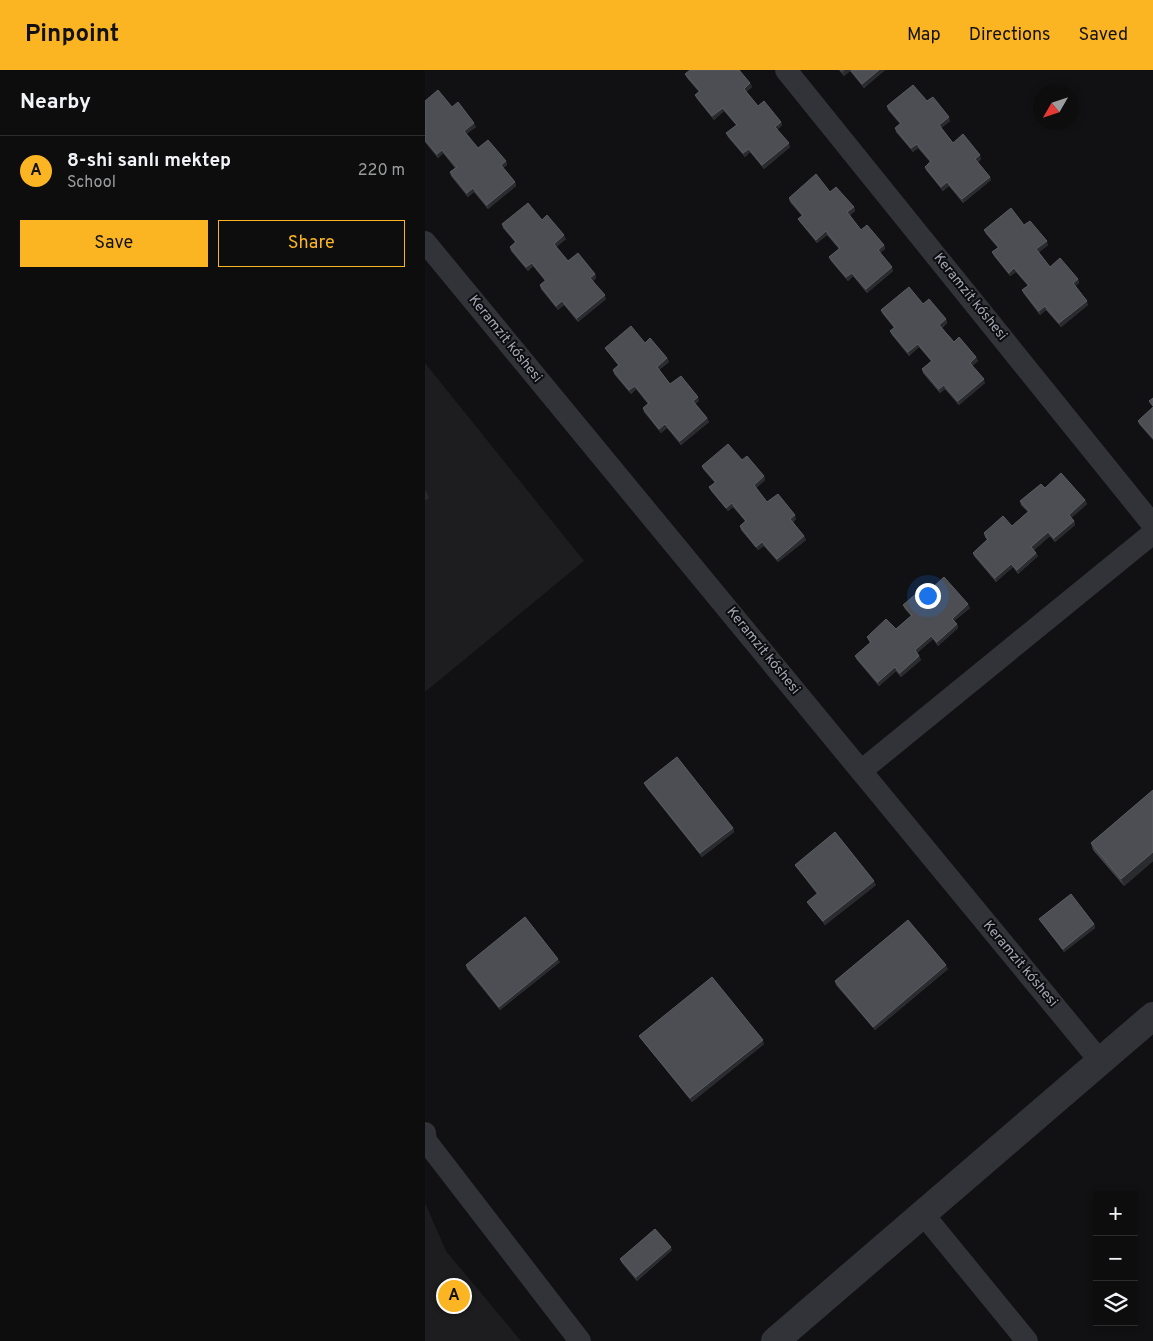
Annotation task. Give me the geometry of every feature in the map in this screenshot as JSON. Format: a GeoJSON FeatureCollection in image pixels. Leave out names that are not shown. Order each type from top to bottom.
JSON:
{"type":"FeatureCollection","features":[{"type":"Feature","properties":{"kind":"street","name":"Keramzit kóshesi"},"geometry":{"type":"LineString","coordinates":[[787,70],[1153,525]]}},
{"type":"Feature","properties":{"kind":"street","name":"Keramzit kóshesi"},"geometry":{"type":"LineString","coordinates":[[425,242],[1100,1061]]}},
{"type":"Feature","properties":{"kind":"street"},"geometry":{"type":"LineString","coordinates":[[861,771],[1153,533]]}},
{"type":"Feature","properties":{"kind":"street"},"geometry":{"type":"LineString","coordinates":[[775,1341],[1153,1016]]}},
{"type":"Feature","properties":{"kind":"street"},"geometry":{"type":"LineString","coordinates":[[425,1133],[426,1141],[580,1341]]}},
{"type":"Feature","properties":{"kind":"street"},"geometry":{"type":"LineString","coordinates":[[923,1214],[1027,1341]]}},
{"type":"Feature","properties":{"kind":"shaded area"},"geometry":{"type":"Polygon","coordinates":[[[425,363],[584,561],[425,692],[425,363]]]}},
{"type":"Feature","properties":{"kind":"shaded area"},"geometry":{"type":"Polygon","coordinates":[[[425,1203],[446,1251],[521,1341],[425,1341],[425,1203]]]}},
{"type":"Feature","properties":{"kind":"building"},"geometry":{"type":"Polygon","coordinates":[[[690,70],[739,70],[750,83],[744,89],[758,106],[764,101],[781,122],[775,127],[789,143],[762,165],[749,149],[743,153],[726,133],[737,125],[723,108],[712,116],[695,95],[700,91],[685,74],[690,70]]]}},
{"type":"Feature","properties":{"kind":"building"},"geometry":{"type":"Polygon","coordinates":[[[851,70],[879,70],[862,84],[851,70]]]}},
{"type":"Feature","properties":{"kind":"building"},"geometry":{"type":"Polygon","coordinates":[[[913,85],[927,101],[933,97],[949,117],[939,125],[953,143],[963,134],[980,155],[975,159],[990,177],[962,199],[947,182],[941,187],[925,167],[931,161],[917,144],[911,148],[895,128],[901,123],[887,106],[913,85]]]}},
{"type":"Feature","properties":{"kind":"building"},"geometry":{"type":"Polygon","coordinates":[[[438,90],[452,107],[458,102],[474,123],[464,131],[478,148],[488,140],[506,161],[501,165],[515,182],[487,205],[473,188],[467,193],[450,172],[457,167],[442,150],[437,154],[425,140],[425,101],[438,90]]]}},
{"type":"Feature","properties":{"kind":"building"},"geometry":{"type":"Polygon","coordinates":[[[816,174],[830,192],[836,187],[854,207],[847,212],[861,230],[867,225],[884,245],[878,250],[892,267],[866,289],[852,273],[846,277],[829,257],[840,248],[826,231],[816,240],[798,219],[803,215],[789,198],[816,174]]]}},
{"type":"Feature","properties":{"kind":"building"},"geometry":{"type":"Polygon","coordinates":[[[528,203],[542,220],[547,215],[564,235],[554,244],[568,261],[578,253],[595,274],[590,278],[605,295],[577,318],[562,301],[556,306],[540,285],[546,280],[532,263],[526,267],[510,247],[516,242],[502,224],[528,203]]]}},
{"type":"Feature","properties":{"kind":"building"},"geometry":{"type":"Polygon","coordinates":[[[1011,208],[1024,225],[1030,221],[1047,241],[1036,249],[1050,267],[1060,258],[1078,279],[1073,283],[1087,301],[1059,323],[1045,306],[1039,311],[1022,290],[1029,285],[1014,268],[1009,273],[992,252],[999,247],[984,230],[1011,208]]]}},
{"type":"Feature","properties":{"kind":"building"},"geometry":{"type":"Polygon","coordinates":[[[909,287],[923,304],[929,299],[946,319],[939,325],[954,342],[959,337],[976,357],[970,363],[984,379],[958,401],[944,385],[939,389],[922,369],[932,361],[918,344],[908,352],[890,331],[895,327],[881,310],[909,287]]]}},
{"type":"Feature","properties":{"kind":"building"},"geometry":{"type":"Polygon","coordinates":[[[631,326],[645,343],[650,338],[667,358],[657,367],[670,384],[681,376],[698,397],[693,401],[707,418],[680,441],[665,424],[659,429],[643,408],[649,403],[635,386],[629,390],[613,370],[619,365],[605,348],[631,326]]]}},
{"type":"Feature","properties":{"kind":"building"},"geometry":{"type":"Polygon","coordinates":[[[1153,398],[1153,406],[1149,401],[1153,398]]]}},
{"type":"Feature","properties":{"kind":"building"},"geometry":{"type":"Polygon","coordinates":[[[1153,407],[1153,438],[1138,421],[1153,407]]]}},
{"type":"Feature","properties":{"kind":"building"},"geometry":{"type":"Polygon","coordinates":[[[728,444],[742,460],[747,456],[764,476],[754,485],[767,502],[778,494],[795,515],[790,519],[804,536],[777,559],[762,542],[756,547],[740,526],[746,521],[732,503],[726,508],[709,487],[716,482],[702,466],[728,444]]]}},
{"type":"Feature","properties":{"kind":"building"},"geometry":{"type":"Polygon","coordinates":[[[1061,473],[1085,500],[1069,515],[1074,521],[1054,538],[1048,532],[1031,547],[1036,553],[1017,570],[1011,564],[995,578],[973,553],[988,539],[984,533],[1003,516],[1012,526],[1029,511],[1020,501],[1041,484],[1045,488],[1061,473]]]}},
{"type":"Feature","properties":{"kind":"building"},"geometry":{"type":"Polygon","coordinates":[[[944,577],[968,604],[952,619],[957,624],[937,642],[931,636],[915,650],[919,656],[900,673],[895,667],[878,682],[855,656],[871,642],[867,637],[886,619],[896,629],[912,615],[903,605],[924,587],[928,592],[944,577]]]}},
{"type":"Feature","properties":{"kind":"building"},"geometry":{"type":"Polygon","coordinates":[[[677,757],[733,828],[700,853],[644,783],[677,757]]]}},
{"type":"Feature","properties":{"kind":"building"},"geometry":{"type":"Polygon","coordinates":[[[1153,790],[1153,852],[1121,879],[1091,843],[1153,790]]]}},
{"type":"Feature","properties":{"kind":"building"},"geometry":{"type":"Polygon","coordinates":[[[835,832],[874,881],[823,921],[807,902],[818,893],[795,865],[835,832]]]}},
{"type":"Feature","properties":{"kind":"building"},"geometry":{"type":"Polygon","coordinates":[[[1071,894],[1094,924],[1063,949],[1039,919],[1071,894]]]}},
{"type":"Feature","properties":{"kind":"building"},"geometry":{"type":"Polygon","coordinates":[[[525,917],[558,959],[499,1007],[466,965],[525,917]]]}},
{"type":"Feature","properties":{"kind":"building"},"geometry":{"type":"Polygon","coordinates":[[[908,920],[946,965],[873,1027],[835,981],[908,920]]]}},
{"type":"Feature","properties":{"kind":"building"},"geometry":{"type":"Polygon","coordinates":[[[712,977],[763,1040],[690,1098],[639,1036],[712,977]]]}},
{"type":"Feature","properties":{"kind":"building"},"geometry":{"type":"Polygon","coordinates":[[[655,1229],[671,1247],[636,1277],[620,1259],[655,1229]]]}},
{"type":"Feature","properties":{"kind":"place","name":"8-shi sanlı mektep"},"geometry":{"type":"Point","coordinates":[454,1296]}}]}
